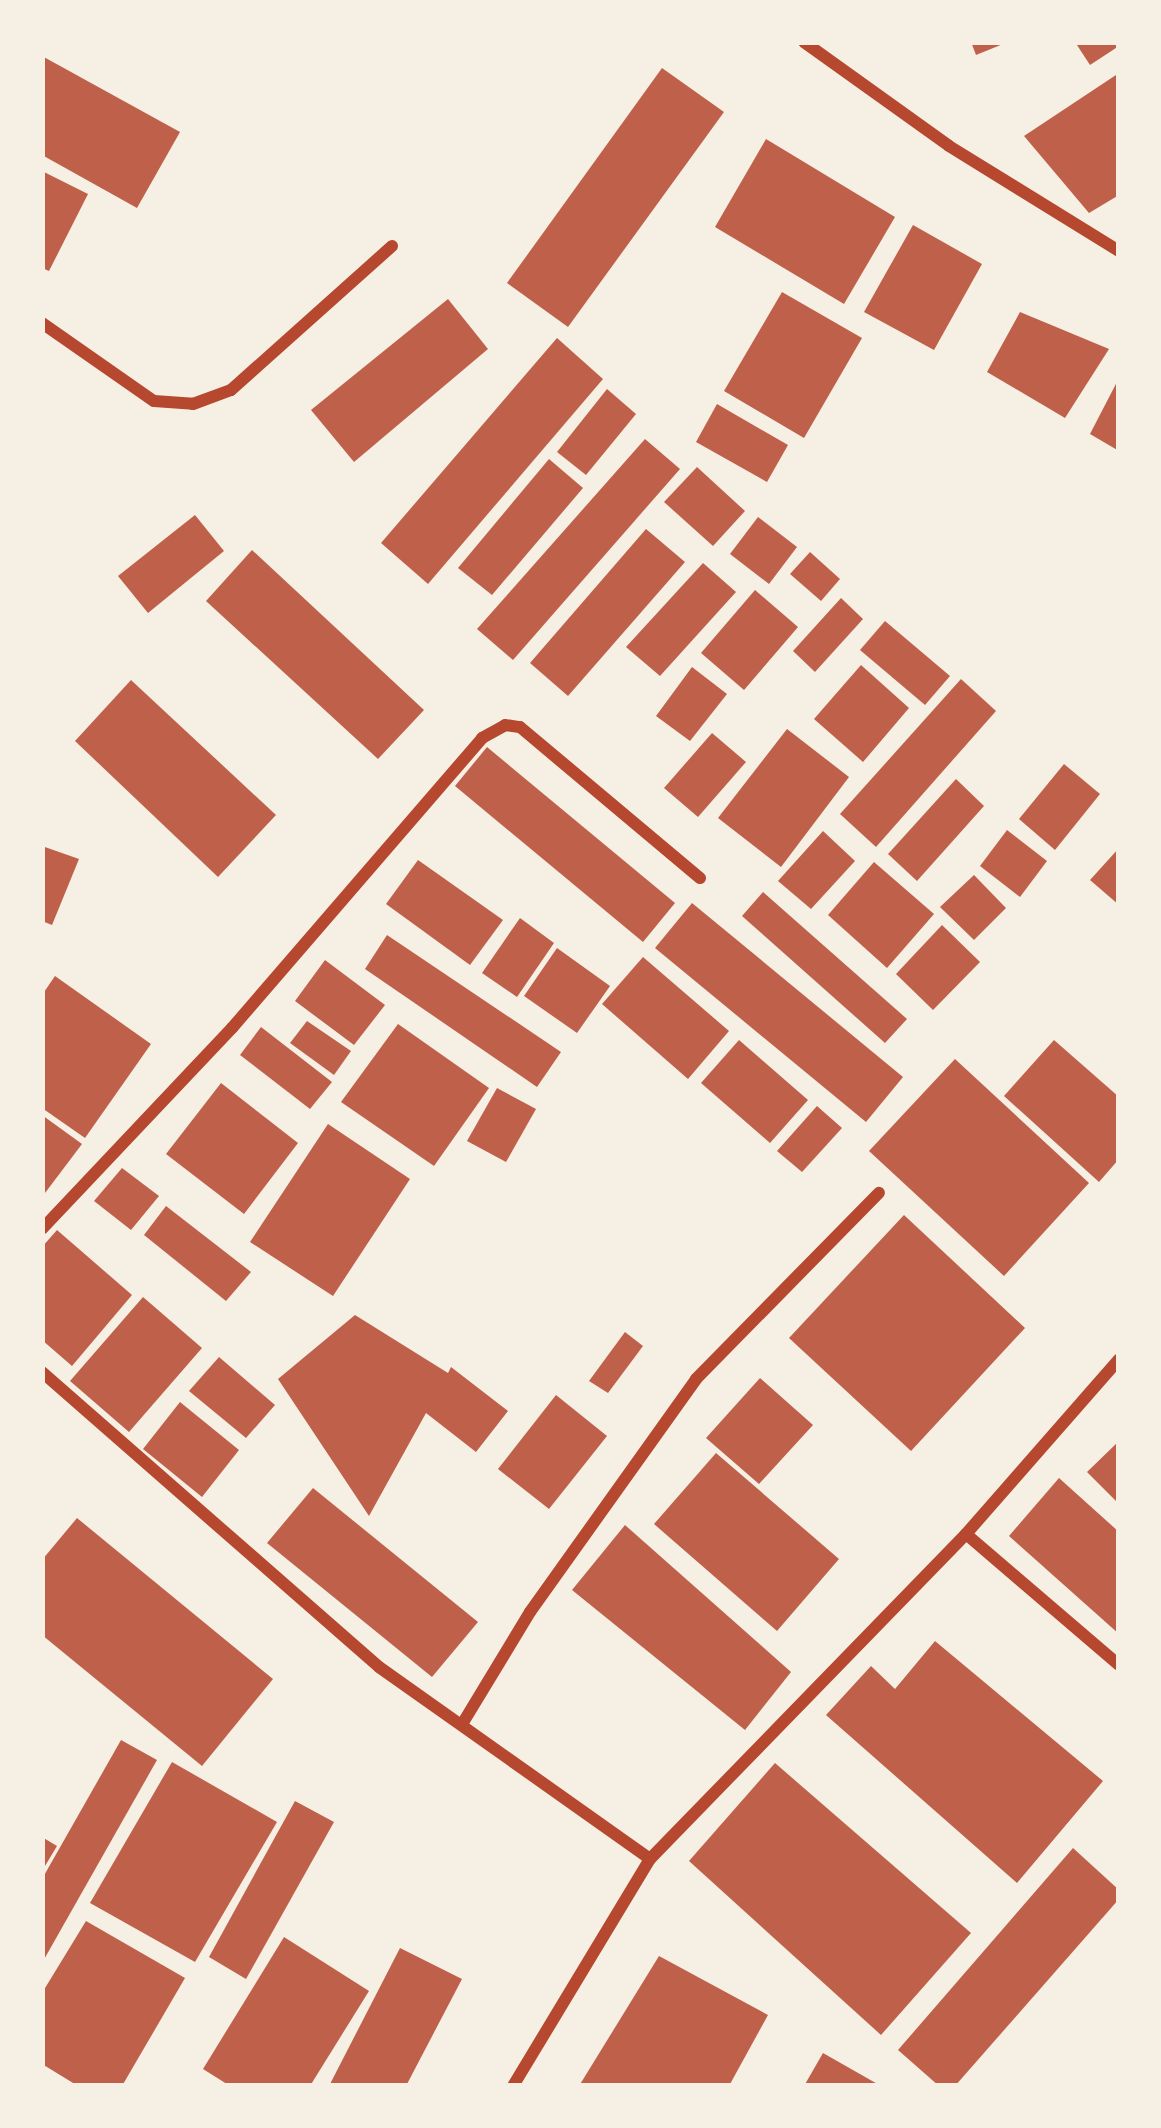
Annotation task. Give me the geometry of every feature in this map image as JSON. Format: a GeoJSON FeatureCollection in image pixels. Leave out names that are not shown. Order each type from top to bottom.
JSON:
{"type":"FeatureCollection","features":[{"type":"Feature","properties":{"kind":"street"},"geometry":{"type":"LineString","coordinates":[[804,42],[949,146],[1119,251]]}},
{"type":"Feature","properties":{"kind":"street"},"geometry":{"type":"LineString","coordinates":[[42,323],[154,401],[194,404],[231,390],[392,247]]}},
{"type":"Feature","properties":{"kind":"street"},"geometry":{"type":"LineString","coordinates":[[42,1229],[232,1028],[482,738],[505,725],[520,727],[700,878]]}},
{"type":"Feature","properties":{"kind":"street"},"geometry":{"type":"LineString","coordinates":[[464,1721],[530,1612],[696,1379],[879,1193]]}},
{"type":"Feature","properties":{"kind":"street"},"geometry":{"type":"LineString","coordinates":[[513,2086],[650,1858],[966,1534],[1119,1358]]}},
{"type":"Feature","properties":{"kind":"street"},"geometry":{"type":"LineString","coordinates":[[42,1372],[379,1667],[464,1721],[650,1858]]}},
{"type":"Feature","properties":{"kind":"street"},"geometry":{"type":"LineString","coordinates":[[966,1534],[1119,1665]]}},
{"type":"Feature","properties":{"kind":"building"},"geometry":{"type":"Polygon","coordinates":[[[971,42],[1008,42],[976,55],[971,42]]]}},
{"type":"Feature","properties":{"kind":"building"},"geometry":{"type":"Polygon","coordinates":[[[1075,42],[1119,42],[1119,46],[1090,65],[1075,42]]]}},
{"type":"Feature","properties":{"kind":"building"},"geometry":{"type":"Polygon","coordinates":[[[42,56],[180,132],[137,208],[42,155],[42,56]]]}},
{"type":"Feature","properties":{"kind":"building"},"geometry":{"type":"Polygon","coordinates":[[[662,68],[724,112],[568,327],[507,283],[662,68]]]}},
{"type":"Feature","properties":{"kind":"building"},"geometry":{"type":"Polygon","coordinates":[[[1119,73],[1119,195],[1089,213],[1024,136],[1119,73]]]}},
{"type":"Feature","properties":{"kind":"building"},"geometry":{"type":"Polygon","coordinates":[[[766,139],[895,217],[844,304],[715,227],[766,139]]]}},
{"type":"Feature","properties":{"kind":"building"},"geometry":{"type":"Polygon","coordinates":[[[42,171],[88,194],[49,271],[42,268],[42,171]]]}},
{"type":"Feature","properties":{"kind":"building"},"geometry":{"type":"Polygon","coordinates":[[[913,225],[982,264],[934,350],[864,312],[913,225]]]}},
{"type":"Feature","properties":{"kind":"building"},"geometry":{"type":"Polygon","coordinates":[[[782,292],[862,338],[804,438],[724,391],[782,292]]]}},
{"type":"Feature","properties":{"kind":"building"},"geometry":{"type":"Polygon","coordinates":[[[448,299],[488,349],[354,462],[311,410],[448,299]]]}},
{"type":"Feature","properties":{"kind":"building"},"geometry":{"type":"Polygon","coordinates":[[[1020,312],[1109,349],[1065,418],[987,372],[1020,312]]]}},
{"type":"Feature","properties":{"kind":"building"},"geometry":{"type":"Polygon","coordinates":[[[557,338],[603,379],[428,584],[381,543],[557,338]]]}},
{"type":"Feature","properties":{"kind":"building"},"geometry":{"type":"Polygon","coordinates":[[[1119,378],[1119,451],[1090,434],[1119,378]]]}},
{"type":"Feature","properties":{"kind":"building"},"geometry":{"type":"Polygon","coordinates":[[[607,389],[636,414],[586,475],[557,452],[607,389]]]}},
{"type":"Feature","properties":{"kind":"building"},"geometry":{"type":"Polygon","coordinates":[[[717,404],[788,445],[767,482],[696,442],[717,404]]]}},
{"type":"Feature","properties":{"kind":"building"},"geometry":{"type":"Polygon","coordinates":[[[645,439],[680,469],[513,660],[477,629],[645,439]]]}},
{"type":"Feature","properties":{"kind":"building"},"geometry":{"type":"Polygon","coordinates":[[[549,459],[583,488],[492,595],[458,568],[549,459]]]}},
{"type":"Feature","properties":{"kind":"building"},"geometry":{"type":"Polygon","coordinates":[[[697,467],[745,511],[713,546],[664,502],[697,467]]]}},
{"type":"Feature","properties":{"kind":"building"},"geometry":{"type":"Polygon","coordinates":[[[195,515],[224,551],[148,613],[118,576],[195,515]]]}},
{"type":"Feature","properties":{"kind":"building"},"geometry":{"type":"Polygon","coordinates":[[[758,517],[797,547],[769,584],[730,554],[758,517]]]}},
{"type":"Feature","properties":{"kind":"building"},"geometry":{"type":"Polygon","coordinates":[[[646,529],[685,562],[568,696],[530,663],[646,529]]]}},
{"type":"Feature","properties":{"kind":"building"},"geometry":{"type":"Polygon","coordinates":[[[252,550],[424,710],[378,759],[206,601],[252,550]]]}},
{"type":"Feature","properties":{"kind":"building"},"geometry":{"type":"Polygon","coordinates":[[[810,552],[840,579],[821,601],[790,574],[810,552]]]}},
{"type":"Feature","properties":{"kind":"building"},"geometry":{"type":"Polygon","coordinates":[[[703,563],[736,592],[660,676],[626,647],[703,563]]]}},
{"type":"Feature","properties":{"kind":"building"},"geometry":{"type":"Polygon","coordinates":[[[755,590],[798,627],[744,690],[701,653],[755,590]]]}},
{"type":"Feature","properties":{"kind":"building"},"geometry":{"type":"Polygon","coordinates":[[[841,598],[863,619],[815,672],[793,651],[841,598]]]}},
{"type":"Feature","properties":{"kind":"building"},"geometry":{"type":"Polygon","coordinates":[[[885,621],[950,676],[925,705],[860,650],[885,621]]]}},
{"type":"Feature","properties":{"kind":"building"},"geometry":{"type":"Polygon","coordinates":[[[861,665],[909,708],[863,762],[814,719],[861,665]]]}},
{"type":"Feature","properties":{"kind":"building"},"geometry":{"type":"Polygon","coordinates":[[[692,667],[727,694],[690,741],[656,716],[692,667]]]}},
{"type":"Feature","properties":{"kind":"building"},"geometry":{"type":"Polygon","coordinates":[[[961,679],[996,711],[876,847],[840,814],[961,679]]]}},
{"type":"Feature","properties":{"kind":"building"},"geometry":{"type":"Polygon","coordinates":[[[131,680],[276,815],[218,877],[75,741],[131,680]]]}},
{"type":"Feature","properties":{"kind":"building"},"geometry":{"type":"Polygon","coordinates":[[[787,729],[849,777],[781,867],[718,818],[787,729]]]}},
{"type":"Feature","properties":{"kind":"building"},"geometry":{"type":"Polygon","coordinates":[[[712,733],[746,762],[698,817],[664,788],[712,733]]]}},
{"type":"Feature","properties":{"kind":"building"},"geometry":{"type":"Polygon","coordinates":[[[487,747],[675,903],[643,942],[455,786],[487,747]]]}},
{"type":"Feature","properties":{"kind":"building"},"geometry":{"type":"Polygon","coordinates":[[[1064,764],[1100,794],[1055,850],[1019,819],[1064,764]]]}},
{"type":"Feature","properties":{"kind":"building"},"geometry":{"type":"Polygon","coordinates":[[[956,779],[984,806],[917,881],[888,854],[956,779]]]}},
{"type":"Feature","properties":{"kind":"building"},"geometry":{"type":"Polygon","coordinates":[[[1007,830],[1047,861],[1020,897],[980,866],[1007,830]]]}},
{"type":"Feature","properties":{"kind":"building"},"geometry":{"type":"Polygon","coordinates":[[[823,831],[855,861],[811,909],[778,881],[823,831]]]}},
{"type":"Feature","properties":{"kind":"building"},"geometry":{"type":"Polygon","coordinates":[[[42,846],[79,859],[52,925],[42,921],[42,846]]]}},
{"type":"Feature","properties":{"kind":"building"},"geometry":{"type":"Polygon","coordinates":[[[1119,848],[1119,905],[1090,880],[1119,848]]]}},
{"type":"Feature","properties":{"kind":"building"},"geometry":{"type":"Polygon","coordinates":[[[418,860],[503,920],[470,965],[386,904],[418,860]]]}},
{"type":"Feature","properties":{"kind":"building"},"geometry":{"type":"Polygon","coordinates":[[[874,862],[934,914],[887,968],[828,915],[874,862]]]}},
{"type":"Feature","properties":{"kind":"building"},"geometry":{"type":"Polygon","coordinates":[[[974,875],[1006,908],[974,940],[940,907],[974,875]]]}},
{"type":"Feature","properties":{"kind":"building"},"geometry":{"type":"Polygon","coordinates":[[[763,892],[907,1019],[885,1043],[742,916],[763,892]]]}},
{"type":"Feature","properties":{"kind":"building"},"geometry":{"type":"Polygon","coordinates":[[[692,903],[903,1077],[866,1122],[655,948],[692,903]]]}},
{"type":"Feature","properties":{"kind":"building"},"geometry":{"type":"Polygon","coordinates":[[[520,918],[554,943],[517,997],[482,973],[520,918]]]}},
{"type":"Feature","properties":{"kind":"building"},"geometry":{"type":"Polygon","coordinates":[[[942,925],[980,962],[933,1010],[896,974],[942,925]]]}},
{"type":"Feature","properties":{"kind":"building"},"geometry":{"type":"Polygon","coordinates":[[[387,935],[561,1052],[537,1087],[365,969],[387,935]]]}},
{"type":"Feature","properties":{"kind":"building"},"geometry":{"type":"Polygon","coordinates":[[[557,948],[610,986],[577,1033],[524,996],[557,948]]]}},
{"type":"Feature","properties":{"kind":"building"},"geometry":{"type":"Polygon","coordinates":[[[643,957],[729,1031],[688,1079],[602,1004],[643,957]]]}},
{"type":"Feature","properties":{"kind":"building"},"geometry":{"type":"Polygon","coordinates":[[[325,960],[385,1005],[354,1045],[295,1001],[325,960]]]}},
{"type":"Feature","properties":{"kind":"building"},"geometry":{"type":"Polygon","coordinates":[[[55,976],[151,1044],[85,1138],[42,1108],[42,995],[55,976]]]}},
{"type":"Feature","properties":{"kind":"building"},"geometry":{"type":"Polygon","coordinates":[[[307,1021],[351,1051],[334,1075],[290,1043],[307,1021]]]}},
{"type":"Feature","properties":{"kind":"building"},"geometry":{"type":"Polygon","coordinates":[[[398,1024],[489,1088],[434,1166],[341,1102],[398,1024]]]}},
{"type":"Feature","properties":{"kind":"building"},"geometry":{"type":"Polygon","coordinates":[[[261,1027],[332,1082],[310,1109],[240,1055],[261,1027]]]}},
{"type":"Feature","properties":{"kind":"building"},"geometry":{"type":"Polygon","coordinates":[[[739,1040],[808,1100],[770,1143],[701,1083],[739,1040]]]}},
{"type":"Feature","properties":{"kind":"building"},"geometry":{"type":"Polygon","coordinates":[[[1054,1040],[1119,1097],[1119,1159],[1099,1182],[1004,1096],[1054,1040]]]}},
{"type":"Feature","properties":{"kind":"building"},"geometry":{"type":"Polygon","coordinates":[[[955,1059],[1089,1183],[1004,1276],[869,1151],[955,1059]]]}},
{"type":"Feature","properties":{"kind":"building"},"geometry":{"type":"Polygon","coordinates":[[[221,1083],[298,1143],[244,1214],[166,1154],[221,1083]]]}},
{"type":"Feature","properties":{"kind":"building"},"geometry":{"type":"Polygon","coordinates":[[[497,1088],[536,1109],[506,1162],[467,1141],[497,1088]]]}},
{"type":"Feature","properties":{"kind":"building"},"geometry":{"type":"Polygon","coordinates":[[[817,1106],[842,1128],[802,1172],[777,1151],[817,1106]]]}},
{"type":"Feature","properties":{"kind":"building"},"geometry":{"type":"Polygon","coordinates":[[[42,1115],[82,1144],[42,1197],[42,1115]]]}},
{"type":"Feature","properties":{"kind":"building"},"geometry":{"type":"Polygon","coordinates":[[[328,1124],[410,1179],[333,1296],[250,1242],[328,1124]]]}},
{"type":"Feature","properties":{"kind":"building"},"geometry":{"type":"Polygon","coordinates":[[[122,1168],[159,1196],[131,1230],[94,1201],[122,1168]]]}},
{"type":"Feature","properties":{"kind":"building"},"geometry":{"type":"Polygon","coordinates":[[[166,1206],[251,1272],[226,1301],[144,1235],[166,1206]]]}},
{"type":"Feature","properties":{"kind":"building"},"geometry":{"type":"Polygon","coordinates":[[[904,1215],[1025,1328],[911,1451],[789,1338],[904,1215]]]}},
{"type":"Feature","properties":{"kind":"building"},"geometry":{"type":"Polygon","coordinates":[[[57,1230],[132,1295],[72,1366],[42,1340],[42,1247],[57,1230]]]}},
{"type":"Feature","properties":{"kind":"building"},"geometry":{"type":"Polygon","coordinates":[[[143,1297],[202,1348],[129,1432],[70,1381],[143,1297]]]}},
{"type":"Feature","properties":{"kind":"building"},"geometry":{"type":"Polygon","coordinates":[[[355,1315],[448,1373],[451,1367],[508,1411],[476,1452],[426,1413],[369,1516],[278,1379],[355,1315]]]}},
{"type":"Feature","properties":{"kind":"building"},"geometry":{"type":"Polygon","coordinates":[[[625,1332],[643,1346],[608,1393],[589,1381],[625,1332]]]}},
{"type":"Feature","properties":{"kind":"building"},"geometry":{"type":"Polygon","coordinates":[[[219,1357],[275,1405],[246,1438],[189,1391],[219,1357]]]}},
{"type":"Feature","properties":{"kind":"building"},"geometry":{"type":"Polygon","coordinates":[[[760,1378],[813,1425],[759,1484],[706,1438],[760,1378]]]}},
{"type":"Feature","properties":{"kind":"building"},"geometry":{"type":"Polygon","coordinates":[[[556,1395],[607,1436],[549,1509],[498,1469],[556,1395]]]}},
{"type":"Feature","properties":{"kind":"building"},"geometry":{"type":"Polygon","coordinates":[[[180,1402],[239,1450],[202,1497],[143,1449],[180,1402]]]}},
{"type":"Feature","properties":{"kind":"building"},"geometry":{"type":"Polygon","coordinates":[[[1119,1441],[1119,1504],[1087,1472],[1119,1441]]]}},
{"type":"Feature","properties":{"kind":"building"},"geometry":{"type":"Polygon","coordinates":[[[716,1453],[839,1559],[777,1631],[654,1524],[716,1453]]]}},
{"type":"Feature","properties":{"kind":"building"},"geometry":{"type":"Polygon","coordinates":[[[1059,1478],[1119,1532],[1119,1634],[1009,1536],[1059,1478]]]}},
{"type":"Feature","properties":{"kind":"building"},"geometry":{"type":"Polygon","coordinates":[[[313,1488],[478,1622],[432,1677],[267,1543],[313,1488]]]}},
{"type":"Feature","properties":{"kind":"building"},"geometry":{"type":"Polygon","coordinates":[[[77,1518],[273,1679],[202,1766],[42,1635],[42,1560],[77,1518]]]}},
{"type":"Feature","properties":{"kind":"building"},"geometry":{"type":"Polygon","coordinates":[[[625,1525],[791,1672],[745,1730],[572,1590],[625,1525]]]}},
{"type":"Feature","properties":{"kind":"building"},"geometry":{"type":"Polygon","coordinates":[[[935,1641],[1103,1781],[1017,1883],[826,1715],[871,1666],[895,1689],[935,1641]]]}},
{"type":"Feature","properties":{"kind":"building"},"geometry":{"type":"Polygon","coordinates":[[[121,1740],[157,1760],[42,1963],[42,1879],[121,1740]]]}},
{"type":"Feature","properties":{"kind":"building"},"geometry":{"type":"Polygon","coordinates":[[[172,1762],[277,1822],[195,1962],[90,1903],[172,1762]]]}},
{"type":"Feature","properties":{"kind":"building"},"geometry":{"type":"Polygon","coordinates":[[[775,1763],[971,1933],[881,2035],[689,1861],[775,1763]]]}},
{"type":"Feature","properties":{"kind":"building"},"geometry":{"type":"Polygon","coordinates":[[[295,1801],[334,1822],[246,1979],[209,1957],[295,1801]]]}},
{"type":"Feature","properties":{"kind":"building"},"geometry":{"type":"Polygon","coordinates":[[[42,1837],[57,1846],[42,1871],[42,1837]]]}},
{"type":"Feature","properties":{"kind":"building"},"geometry":{"type":"Polygon","coordinates":[[[1073,1848],[1119,1890],[1119,1899],[955,2086],[939,2086],[898,2050],[1073,1848]]]}},
{"type":"Feature","properties":{"kind":"building"},"geometry":{"type":"Polygon","coordinates":[[[86,1921],[185,1978],[122,2086],[78,2086],[42,2064],[42,1993],[86,1921]]]}},
{"type":"Feature","properties":{"kind":"building"},"geometry":{"type":"Polygon","coordinates":[[[284,1937],[369,1991],[310,2086],[230,2086],[203,2069],[284,1937]]]}},
{"type":"Feature","properties":{"kind":"building"},"geometry":{"type":"Polygon","coordinates":[[[400,1948],[462,1979],[406,2086],[329,2086],[400,1948]]]}},
{"type":"Feature","properties":{"kind":"building"},"geometry":{"type":"Polygon","coordinates":[[[659,1956],[768,2015],[729,2086],[579,2086],[659,1956]]]}},
{"type":"Feature","properties":{"kind":"building"},"geometry":{"type":"Polygon","coordinates":[[[823,2053],[881,2086],[804,2086],[823,2053]]]}}]}
